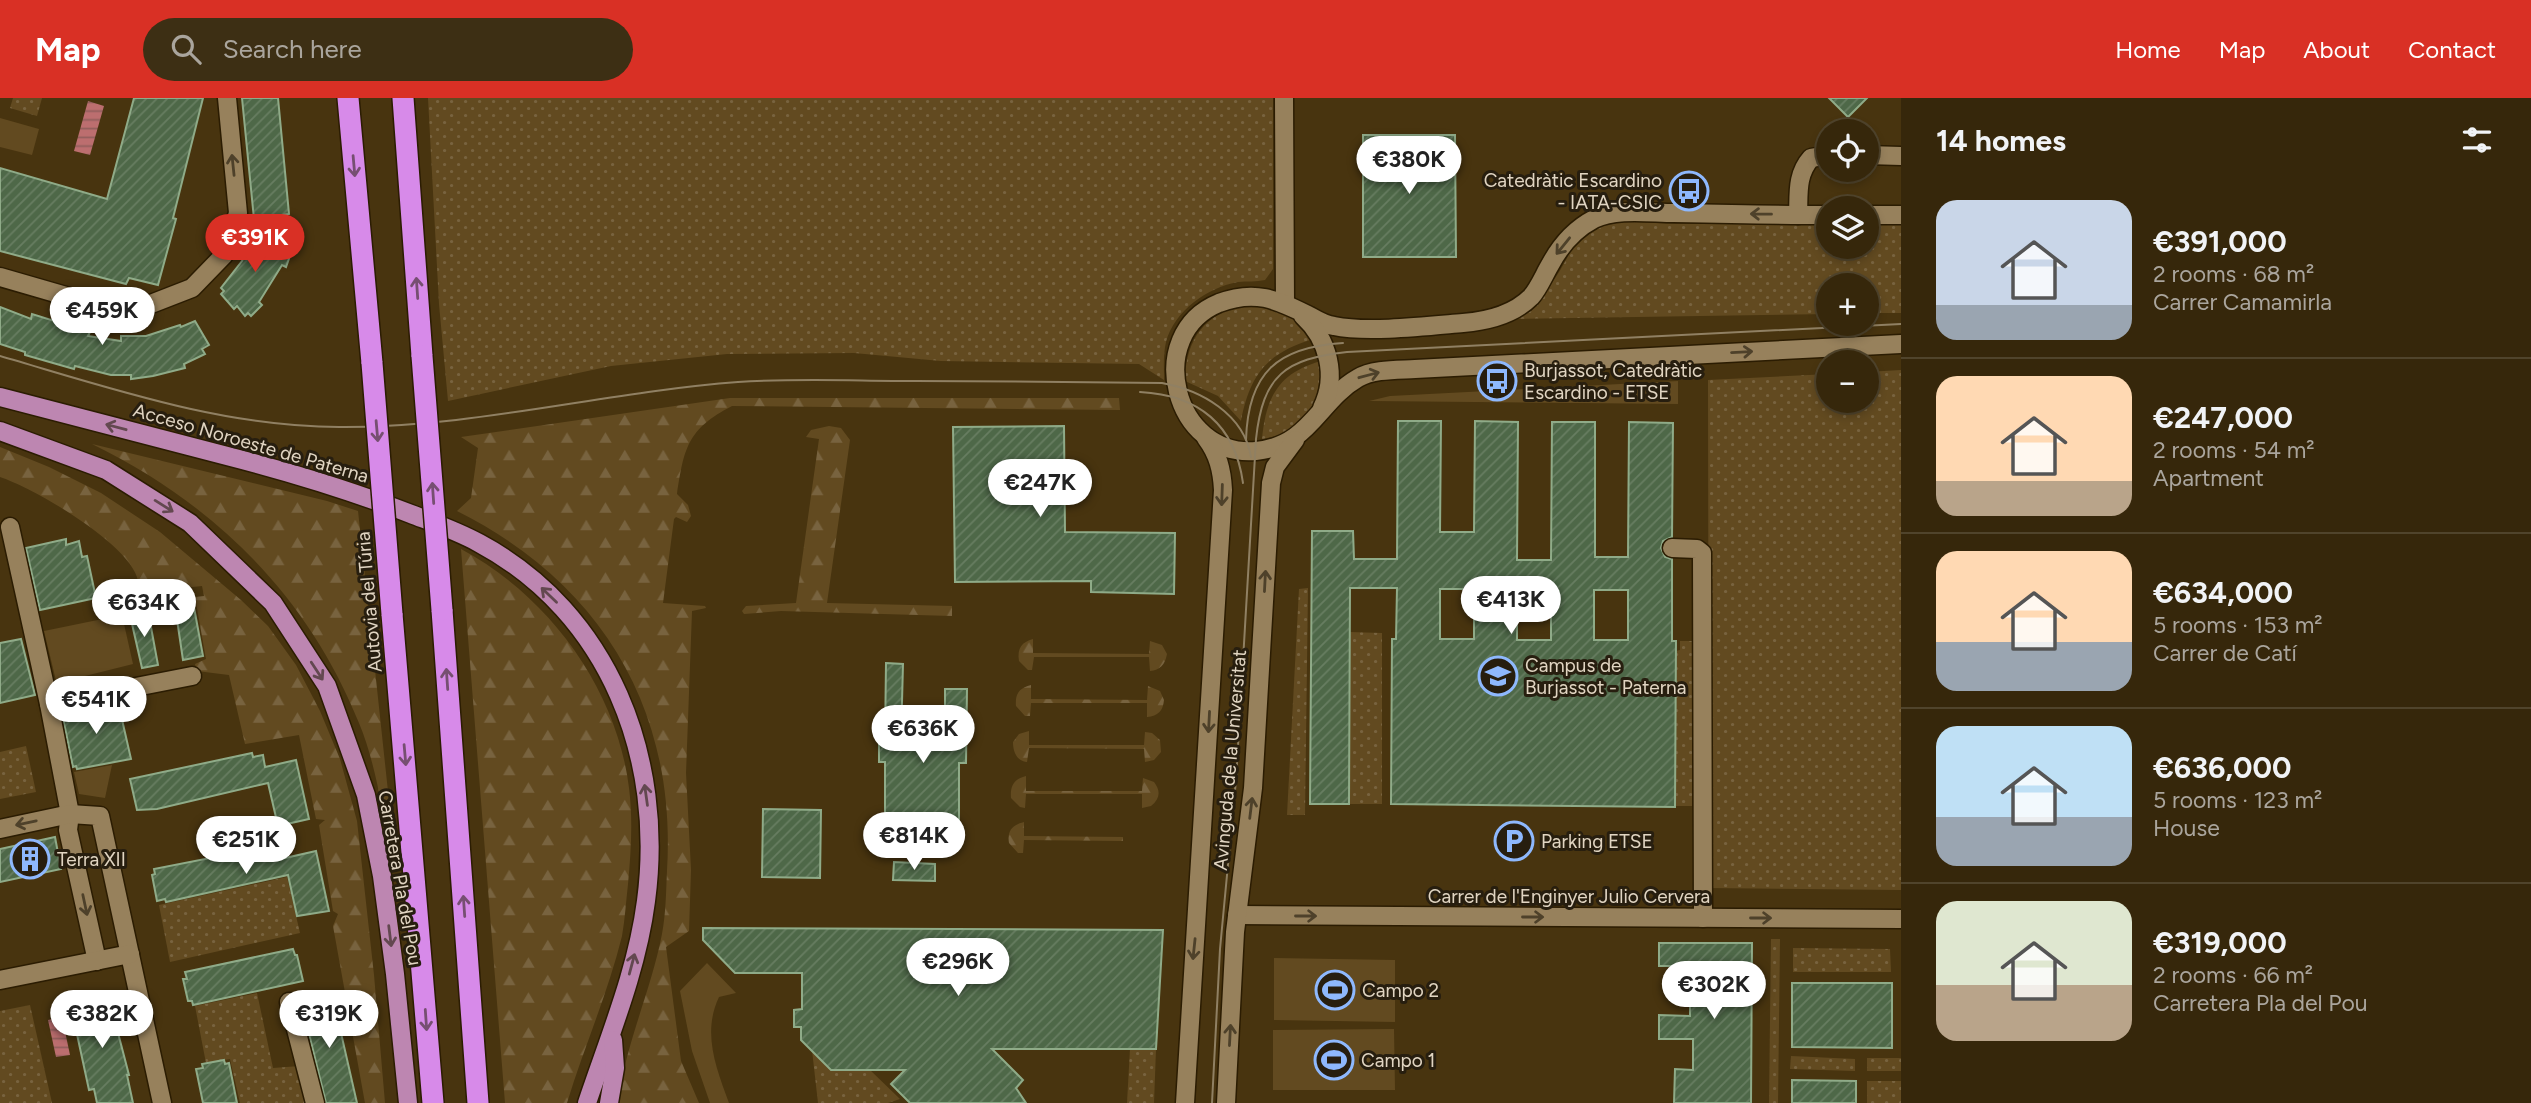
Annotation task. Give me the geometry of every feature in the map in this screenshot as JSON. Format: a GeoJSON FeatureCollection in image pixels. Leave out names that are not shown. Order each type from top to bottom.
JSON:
{"type":"FeatureCollection","features":[{"type":"Feature","properties":{"kind":"highway","name":"Autovia del Túria"},"geometry":{"type":"LineString","coordinates":[[348,98],[433,1103]]}},
{"type":"Feature","properties":{"kind":"highway"},"geometry":{"type":"LineString","coordinates":[[403,98],[478,1103]]}},
{"type":"Feature","properties":{"kind":"main road","name":"Acceso Noroeste de Paterna"},"geometry":{"type":"LineString","coordinates":[[0,397],[356,493],[481,544],[539,585],[566,611],[592,645],[616,687],[636,738],[647,796],[650,863],[638,942],[613,1029],[587,1103]]}},
{"type":"Feature","properties":{"kind":"main road","name":"Carretera Pla del Pou"},"geometry":{"type":"LineString","coordinates":[[0,431],[106,470],[190,523],[273,603],[327,685],[366,794],[380,862],[408,1103]]}},
{"type":"Feature","properties":{"kind":"main road"},"geometry":{"type":"LineString","coordinates":[[609,1103],[615,1068],[613,1029]]}},
{"type":"Feature","properties":{"kind":"street"},"geometry":{"type":"LineString","coordinates":[[0,277],[104,307],[138,309],[192,288],[223,255],[238,213],[226,98]]}},
{"type":"Feature","properties":{"kind":"street"},"geometry":{"type":"LineString","coordinates":[[1284,98],[1291,306],[1313,325],[1324,344],[1328,358],[1330,379],[1326,398],[1317,417]]}},
{"type":"Feature","properties":{"kind":"street"},"geometry":{"type":"LineString","coordinates":[[1879,155],[1901,156]]}},
{"type":"Feature","properties":{"kind":"street"},"geometry":{"type":"LineString","coordinates":[[1798,215],[1799,179],[1811,158],[1816,157]]}},
{"type":"Feature","properties":{"kind":"street"},"geometry":{"type":"LineString","coordinates":[[1816,215],[1632,213],[1596,218],[1577,230],[1563,245],[1533,295],[1519,307],[1495,318],[1451,324],[1348,328],[1332,326],[1291,306],[1261,296],[1237,297],[1215,304],[1196,319],[1182,338],[1175,361],[1175,385],[1188,416],[1202,432],[1218,444],[1255,451],[1286,444],[1304,432],[1349,385],[1370,373],[1901,344]]}},
{"type":"Feature","properties":{"kind":"street"},"geometry":{"type":"LineString","coordinates":[[1879,215],[1901,215]]}},
{"type":"Feature","properties":{"kind":"street","name":"Avinguda de la Universitat"},"geometry":{"type":"LineString","coordinates":[[1185,1103],[1223,490],[1223,474],[1218,458],[1202,432]]}},
{"type":"Feature","properties":{"kind":"street","name":"Avinguda de la Universitat"},"geometry":{"type":"LineString","coordinates":[[1226,1103],[1237,915],[1253,788],[1271,483],[1275,467],[1282,456],[1304,432]]}},
{"type":"Feature","properties":{"kind":"street"},"geometry":{"type":"LineString","coordinates":[[10,527],[49,704],[70,814],[68,830],[97,961]]}},
{"type":"Feature","properties":{"kind":"street"},"geometry":{"type":"LineString","coordinates":[[1672,548],[1697,549],[1702,553],[1703,918]]}},
{"type":"Feature","properties":{"kind":"street"},"geometry":{"type":"LineString","coordinates":[[49,704],[192,676]]}},
{"type":"Feature","properties":{"kind":"street"},"geometry":{"type":"LineString","coordinates":[[0,829],[70,814],[100,816],[162,1103]]}},
{"type":"Feature","properties":{"kind":"street","name":"Carrer de l'Enginyer Julio Cervera"},"geometry":{"type":"LineString","coordinates":[[1237,915],[1901,919]]}},
{"type":"Feature","properties":{"kind":"street"},"geometry":{"type":"LineString","coordinates":[[0,980],[130,954]]}},
{"type":"Feature","properties":{"kind":"street"},"geometry":{"type":"LineString","coordinates":[[289,1002],[315,1103]]}},
{"type":"Feature","properties":{"kind":"green space"},"geometry":{"type":"Polygon","coordinates":[[[13,98],[42,98],[37,116],[10,108],[13,98]]]}},
{"type":"Feature","properties":{"kind":"green space"},"geometry":{"type":"Polygon","coordinates":[[[428,98],[1273,98],[1273,269],[1265,280],[1238,282],[1215,289],[1184,311],[1176,320],[1166,342],[1164,380],[1139,364],[941,361],[854,353],[727,354],[611,366],[448,401],[439,304],[428,98]]]}},
{"type":"Feature","properties":{"kind":"green space"},"geometry":{"type":"Polygon","coordinates":[[[0,118],[39,129],[32,155],[0,147],[0,118]]]}},
{"type":"Feature","properties":{"kind":"green space"},"geometry":{"type":"Polygon","coordinates":[[[1617,221],[1676,224],[1816,224],[1816,259],[1879,259],[1879,224],[1901,224],[1901,313],[1879,313],[1879,273],[1816,273],[1816,314],[1514,319],[1547,289],[1581,238],[1617,221]]]}},
{"type":"Feature","properties":{"kind":"green space"},"geometry":{"type":"Polygon","coordinates":[[[1248,303],[1269,306],[1286,313],[1300,323],[1314,339],[1284,351],[1264,367],[1250,390],[1241,421],[1218,396],[1185,381],[1189,352],[1201,330],[1220,314],[1248,303]]]}},
{"type":"Feature","properties":{"kind":"green space"},"geometry":{"type":"Polygon","coordinates":[[[1321,361],[1318,390],[1308,413],[1290,430],[1262,439],[1267,410],[1277,388],[1295,372],[1321,361]]]}},
{"type":"Feature","properties":{"kind":"green space"},"geometry":{"type":"Polygon","coordinates":[[[1901,370],[1901,890],[1709,888],[1708,380],[1816,375],[1816,413],[1879,413],[1879,371],[1901,370]]]}},
{"type":"Feature","properties":{"kind":"green space"},"geometry":{"type":"Polygon","coordinates":[[[1678,381],[1678,404],[1369,401],[1390,396],[1678,381]]]}},
{"type":"Feature","properties":{"kind":"green space"},"geometry":{"type":"Polygon","coordinates":[[[730,398],[1119,398],[1120,410],[732,406],[705,423],[697,432],[682,464],[677,494],[688,505],[691,516],[687,522],[676,517],[674,519],[663,603],[706,608],[692,611],[686,773],[691,870],[689,931],[666,947],[681,1061],[699,1103],[618,1103],[626,1060],[657,955],[664,918],[667,812],[659,757],[643,705],[620,657],[589,614],[552,575],[508,540],[457,511],[471,498],[478,448],[461,437],[730,398]]]}},
{"type":"Feature","properties":{"kind":"green space"},"geometry":{"type":"Polygon","coordinates":[[[829,426],[841,428],[850,440],[827,603],[952,606],[952,616],[781,611],[744,614],[742,611],[746,606],[796,603],[819,439],[806,437],[811,430],[829,426]]]}},
{"type":"Feature","properties":{"kind":"green space"},"geometry":{"type":"Polygon","coordinates":[[[92,444],[327,501],[358,511],[395,857],[359,723],[338,677],[313,634],[285,595],[253,558],[217,525],[137,468],[92,444]]]}},
{"type":"Feature","properties":{"kind":"green space"},"geometry":{"type":"Polygon","coordinates":[[[0,447],[49,467],[101,493],[160,532],[268,626],[296,665],[320,711],[340,759],[357,821],[385,1103],[365,1103],[333,926],[338,914],[333,911],[319,825],[325,820],[316,819],[299,735],[245,744],[229,675],[197,671],[195,664],[206,659],[195,597],[204,596],[202,586],[153,591],[150,580],[138,581],[132,567],[101,535],[57,505],[0,477],[0,447]]]}},
{"type":"Feature","properties":{"kind":"green space"},"geometry":{"type":"Polygon","coordinates":[[[461,549],[523,592],[550,619],[574,649],[594,681],[622,751],[629,788],[631,848],[622,936],[567,1103],[505,1103],[461,549]]]}},
{"type":"Feature","properties":{"kind":"green space"},"geometry":{"type":"Polygon","coordinates":[[[1308,588],[1305,815],[1287,815],[1299,589],[1308,588]]]}},
{"type":"Feature","properties":{"kind":"green space"},"geometry":{"type":"Polygon","coordinates":[[[122,615],[133,664],[81,677],[82,689],[59,693],[44,631],[122,615]]]}},
{"type":"Feature","properties":{"kind":"green space"},"geometry":{"type":"Polygon","coordinates":[[[1349,632],[1382,633],[1382,804],[1349,804],[1349,632]]]}},
{"type":"Feature","properties":{"kind":"green space"},"geometry":{"type":"Polygon","coordinates":[[[1033,639],[1033,653],[1149,654],[1150,641],[1162,645],[1167,654],[1162,666],[1150,671],[1149,657],[1034,657],[1032,670],[1028,670],[1019,661],[1019,652],[1023,644],[1033,639]]]}},
{"type":"Feature","properties":{"kind":"green space"},"geometry":{"type":"Polygon","coordinates":[[[1680,641],[1692,641],[1692,806],[1675,806],[1676,651],[1680,650],[1680,641]]]}},
{"type":"Feature","properties":{"kind":"green space"},"geometry":{"type":"Polygon","coordinates":[[[1031,685],[1031,699],[1147,700],[1148,686],[1160,691],[1164,700],[1159,712],[1147,717],[1147,703],[1031,703],[1030,716],[1025,716],[1016,706],[1016,698],[1023,688],[1031,685]]]}},
{"type":"Feature","properties":{"kind":"green space"},"geometry":{"type":"Polygon","coordinates":[[[1029,731],[1029,745],[1144,745],[1145,732],[1152,733],[1160,740],[1161,752],[1154,760],[1145,762],[1144,749],[1029,748],[1027,762],[1016,755],[1013,742],[1019,734],[1029,731]]]}},
{"type":"Feature","properties":{"kind":"green space"},"geometry":{"type":"Polygon","coordinates":[[[26,746],[36,792],[0,799],[0,752],[26,746]]]}},
{"type":"Feature","properties":{"kind":"green space"},"geometry":{"type":"Polygon","coordinates":[[[112,765],[105,798],[79,794],[74,772],[112,765]]]}},
{"type":"Feature","properties":{"kind":"green space"},"geometry":{"type":"Polygon","coordinates":[[[1026,776],[1026,791],[1142,791],[1143,778],[1154,782],[1158,795],[1151,806],[1142,808],[1142,794],[1026,794],[1025,808],[1011,798],[1011,794],[1016,781],[1026,776]]]}},
{"type":"Feature","properties":{"kind":"green space"},"geometry":{"type":"Polygon","coordinates":[[[1024,822],[1024,836],[1123,837],[1123,841],[1024,840],[1023,853],[1018,853],[1009,843],[1009,835],[1013,827],[1024,822]]]}},
{"type":"Feature","properties":{"kind":"green space"},"geometry":{"type":"Polygon","coordinates":[[[287,877],[300,933],[170,962],[159,905],[287,877]]]}},
{"type":"Feature","properties":{"kind":"green space"},"geometry":{"type":"Polygon","coordinates":[[[1771,939],[1780,939],[1778,1103],[1769,1103],[1771,939]]]}},
{"type":"Feature","properties":{"kind":"green space"},"geometry":{"type":"Polygon","coordinates":[[[1793,948],[1890,949],[1891,972],[1793,972],[1793,948]]]}},
{"type":"Feature","properties":{"kind":"green space","name":"Campo 2"},"geometry":{"type":"Polygon","coordinates":[[[1274,958],[1395,960],[1395,1022],[1274,1020],[1274,958]]]}},
{"type":"Feature","properties":{"kind":"green space"},"geometry":{"type":"Polygon","coordinates":[[[707,963],[736,993],[719,997],[714,1010],[711,1037],[729,1103],[710,1103],[692,1051],[680,991],[707,963]]]}},
{"type":"Feature","properties":{"kind":"green space"},"geometry":{"type":"Polygon","coordinates":[[[257,993],[273,1068],[300,1066],[309,1103],[240,1103],[230,1059],[206,1063],[195,1006],[257,993]]]}},
{"type":"Feature","properties":{"kind":"green space"},"geometry":{"type":"Polygon","coordinates":[[[30,1005],[52,1103],[0,1103],[0,1011],[30,1005]]]}},
{"type":"Feature","properties":{"kind":"green space","name":"Campo 1"},"geometry":{"type":"Polygon","coordinates":[[[1394,1029],[1395,1090],[1273,1090],[1273,1030],[1394,1029]]]}},
{"type":"Feature","properties":{"kind":"green space"},"geometry":{"type":"Polygon","coordinates":[[[1130,1049],[1156,1049],[1154,1103],[1127,1103],[1130,1049]]]}},
{"type":"Feature","properties":{"kind":"green space"},"geometry":{"type":"Polygon","coordinates":[[[812,1050],[870,1070],[900,1099],[888,1103],[818,1103],[812,1050]]]}},
{"type":"Feature","properties":{"kind":"green space"},"geometry":{"type":"Polygon","coordinates":[[[1791,1056],[1855,1059],[1855,1071],[1790,1069],[1791,1056]]]}},
{"type":"Feature","properties":{"kind":"green space"},"geometry":{"type":"Polygon","coordinates":[[[1867,1058],[1901,1058],[1901,1071],[1867,1071],[1867,1058]]]}},
{"type":"Feature","properties":{"kind":"green space"},"geometry":{"type":"Polygon","coordinates":[[[1867,1081],[1901,1081],[1901,1103],[1867,1103],[1867,1081]]]}},
{"type":"Feature","properties":{"kind":"shaded area"},"geometry":{"type":"Polygon","coordinates":[[[88,101],[104,106],[90,155],[74,151],[88,101]]]}},
{"type":"Feature","properties":{"kind":"shaded area"},"geometry":{"type":"Polygon","coordinates":[[[62,1017],[70,1055],[56,1057],[48,1020],[62,1017]]]}},
{"type":"Feature","properties":{"kind":"building"},"geometry":{"type":"Polygon","coordinates":[[[134,98],[203,98],[158,285],[129,278],[126,284],[0,251],[0,168],[107,199],[134,98]]]}},
{"type":"Feature","properties":{"kind":"building"},"geometry":{"type":"Polygon","coordinates":[[[242,98],[278,98],[289,214],[254,219],[242,98]]]}},
{"type":"Feature","properties":{"kind":"building"},"geometry":{"type":"Polygon","coordinates":[[[1829,98],[1867,98],[1848,117],[1829,98]]]}},
{"type":"Feature","properties":{"kind":"building"},"geometry":{"type":"Polygon","coordinates":[[[1363,135],[1455,135],[1456,257],[1363,257],[1363,135]]]}},
{"type":"Feature","properties":{"kind":"building"},"geometry":{"type":"Polygon","coordinates":[[[253,235],[289,245],[287,249],[292,250],[286,267],[282,265],[259,302],[262,305],[251,316],[248,313],[245,316],[237,306],[234,309],[221,294],[224,291],[221,288],[242,261],[253,235]]]}},
{"type":"Feature","properties":{"kind":"building"},"geometry":{"type":"Polygon","coordinates":[[[0,307],[31,319],[32,314],[90,332],[88,336],[121,341],[121,336],[146,336],[195,321],[209,345],[202,349],[205,354],[184,364],[185,368],[153,376],[131,379],[131,375],[111,375],[75,366],[74,369],[25,355],[25,352],[0,344],[0,307]]]}},
{"type":"Feature","properties":{"kind":"building"},"geometry":{"type":"Polygon","coordinates":[[[1398,421],[1441,421],[1440,532],[1474,532],[1475,421],[1518,422],[1517,560],[1551,560],[1552,422],[1595,422],[1595,557],[1628,557],[1629,422],[1673,423],[1672,537],[1663,541],[1661,548],[1665,557],[1672,559],[1672,641],[1676,641],[1675,807],[1391,804],[1392,639],[1396,639],[1397,588],[1350,588],[1349,804],[1310,804],[1312,531],[1353,531],[1354,559],[1397,559],[1398,421]],[[1440,589],[1440,639],[1474,639],[1474,589],[1440,589]],[[1517,590],[1517,640],[1551,640],[1551,590],[1517,590]],[[1594,590],[1594,640],[1628,640],[1628,590],[1594,590]]]}},
{"type":"Feature","properties":{"kind":"building"},"geometry":{"type":"Polygon","coordinates":[[[1064,426],[1065,532],[1175,533],[1174,594],[1091,592],[1091,581],[955,582],[953,427],[1064,426]]]}},
{"type":"Feature","properties":{"kind":"building"},"geometry":{"type":"Polygon","coordinates":[[[66,539],[66,545],[79,541],[82,557],[87,556],[96,598],[40,610],[26,548],[66,539]]]}},
{"type":"Feature","properties":{"kind":"building"},"geometry":{"type":"Polygon","coordinates":[[[193,602],[203,656],[183,660],[175,606],[193,602]]]}},
{"type":"Feature","properties":{"kind":"building"},"geometry":{"type":"Polygon","coordinates":[[[148,611],[158,665],[142,668],[130,615],[148,611]]]}},
{"type":"Feature","properties":{"kind":"building"},"geometry":{"type":"Polygon","coordinates":[[[21,639],[35,695],[0,703],[0,643],[21,639]]]}},
{"type":"Feature","properties":{"kind":"building"},"geometry":{"type":"Polygon","coordinates":[[[886,663],[903,664],[901,740],[945,740],[945,689],[967,689],[966,763],[959,763],[959,833],[946,833],[947,836],[908,836],[908,821],[885,821],[885,762],[879,762],[879,739],[885,740],[886,663]]]}},
{"type":"Feature","properties":{"kind":"building"},"geometry":{"type":"Polygon","coordinates":[[[118,702],[131,759],[77,769],[76,766],[73,767],[62,713],[118,702]]]}},
{"type":"Feature","properties":{"kind":"building"},"geometry":{"type":"Polygon","coordinates":[[[252,753],[253,757],[263,755],[265,767],[296,760],[309,819],[278,826],[268,783],[157,809],[137,810],[130,779],[252,753]]]}},
{"type":"Feature","properties":{"kind":"building"},"geometry":{"type":"Polygon","coordinates":[[[763,809],[821,810],[820,878],[762,877],[763,809]]]}},
{"type":"Feature","properties":{"kind":"building","name":"Terra XII"},"geometry":{"type":"Polygon","coordinates":[[[55,837],[61,869],[0,882],[0,849],[55,837]]]}},
{"type":"Feature","properties":{"kind":"building"},"geometry":{"type":"Polygon","coordinates":[[[281,844],[285,858],[316,851],[329,911],[297,916],[288,875],[166,902],[165,899],[157,901],[152,875],[155,874],[154,869],[281,844]]]}},
{"type":"Feature","properties":{"kind":"building"},"geometry":{"type":"Polygon","coordinates":[[[894,862],[935,864],[935,881],[893,880],[894,862]]]}},
{"type":"Feature","properties":{"kind":"building"},"geometry":{"type":"Polygon","coordinates":[[[703,928],[1163,930],[1156,1049],[992,1049],[1023,1080],[1016,1088],[1026,1103],[910,1103],[891,1084],[905,1070],[831,1070],[801,1040],[801,1027],[794,1027],[794,1010],[802,1009],[802,973],[735,973],[703,940],[703,928]]]}},
{"type":"Feature","properties":{"kind":"building"},"geometry":{"type":"Polygon","coordinates":[[[1659,943],[1752,943],[1751,1103],[1674,1103],[1675,1069],[1693,1070],[1693,1039],[1659,1039],[1659,1015],[1690,1016],[1690,966],[1659,966],[1659,943]]]}},
{"type":"Feature","properties":{"kind":"building"},"geometry":{"type":"Polygon","coordinates":[[[293,949],[303,981],[193,1005],[192,1001],[188,1001],[183,979],[187,979],[185,972],[293,949]]]}},
{"type":"Feature","properties":{"kind":"building"},"geometry":{"type":"Polygon","coordinates":[[[1792,983],[1892,983],[1892,1048],[1792,1047],[1792,983]]]}},
{"type":"Feature","properties":{"kind":"building"},"geometry":{"type":"Polygon","coordinates":[[[108,992],[114,1013],[116,1012],[117,1029],[133,1103],[97,1103],[94,1089],[89,1090],[72,1011],[77,1010],[75,1000],[108,992]]]}},
{"type":"Feature","properties":{"kind":"building"},"geometry":{"type":"Polygon","coordinates":[[[326,995],[327,1000],[333,998],[357,1103],[326,1103],[301,1001],[326,995]]]}},
{"type":"Feature","properties":{"kind":"building"},"geometry":{"type":"Polygon","coordinates":[[[224,1060],[225,1064],[229,1063],[237,1103],[203,1103],[196,1069],[203,1068],[202,1064],[224,1060]]]}},
{"type":"Feature","properties":{"kind":"building"},"geometry":{"type":"Polygon","coordinates":[[[1792,1080],[1856,1081],[1856,1103],[1792,1103],[1792,1080]]]}},
{"type":"Feature","properties":{"kind":"tram line"},"geometry":{"type":"LineString","coordinates":[[1212,1103],[1220,949],[1236,780],[1256,439],[1264,399],[1281,374],[1308,360],[1347,352],[1901,324]]}},
{"type":"Feature","properties":{"kind":"tram line"},"geometry":{"type":"LineString","coordinates":[[1246,440],[1253,397],[1270,368],[1300,350],[1343,343]]}},
{"type":"Feature","properties":{"kind":"tram line"},"geometry":{"type":"LineString","coordinates":[[0,356],[167,404],[253,420],[339,427],[439,422],[638,393],[738,382],[826,380],[1162,383],[1191,391],[1218,407],[1240,428],[1251,457]]}},
{"type":"Feature","properties":{"kind":"tram line"},"geometry":{"type":"LineString","coordinates":[[1140,392],[1180,399],[1211,417],[1232,445],[1243,483]]}},
{"type":"Feature","properties":{"kind":"place","name":"Catedràtic Escardino - IATA-CSIC"},"geometry":{"type":"Point","coordinates":[1689,191]}},
{"type":"Feature","properties":{"kind":"place","name":"Burjassot, Catedràtic Escardino - ETSE"},"geometry":{"type":"Point","coordinates":[1497,381]}},
{"type":"Feature","properties":{"kind":"place","name":"Campus de Burjassot - Paterna"},"geometry":{"type":"Point","coordinates":[1498,676]}},
{"type":"Feature","properties":{"kind":"place","name":"Parking ETSE"},"geometry":{"type":"Point","coordinates":[1514,841]}},
{"type":"Feature","properties":{"kind":"place","name":"Terra XII"},"geometry":{"type":"Point","coordinates":[30,859]}},
{"type":"Feature","properties":{"kind":"place","name":"Campo 2"},"geometry":{"type":"Point","coordinates":[1335,990]}},
{"type":"Feature","properties":{"kind":"place","name":"Campo 1"},"geometry":{"type":"Point","coordinates":[1334,1060]}}]}
